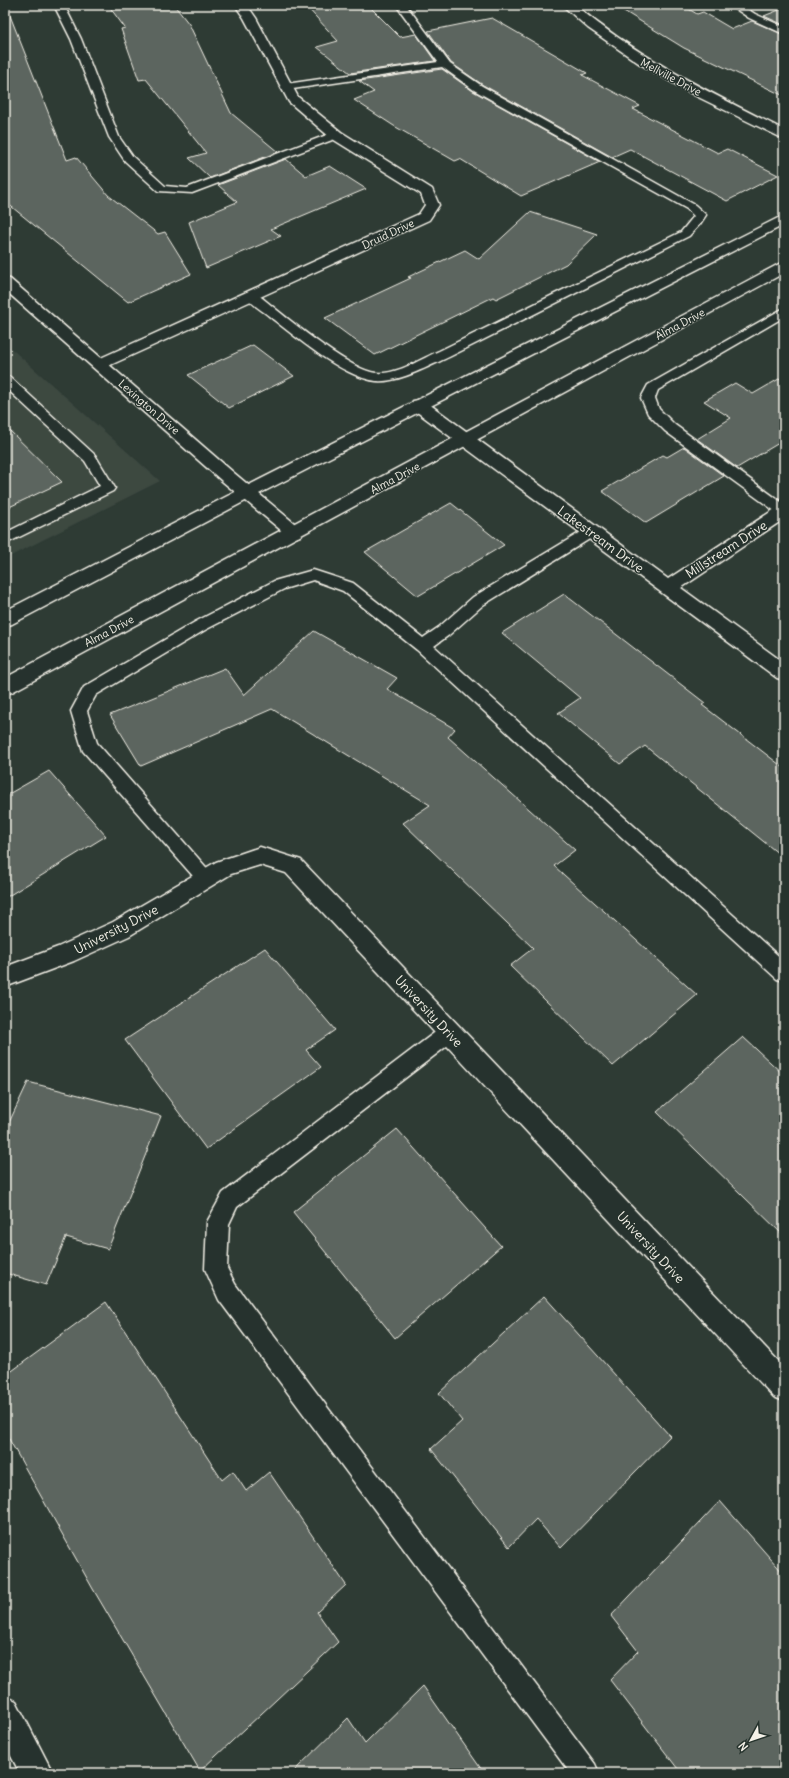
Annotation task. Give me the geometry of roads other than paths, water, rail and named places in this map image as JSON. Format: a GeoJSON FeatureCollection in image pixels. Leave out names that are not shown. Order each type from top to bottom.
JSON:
{"type":"FeatureCollection","features":[{"type":"Feature","properties":{"kind":"street","name":"Druid Drive"},"geometry":{"type":"LineString","coordinates":[[100,364],[424,217],[432,205],[427,192],[336,135],[293,99],[250,18],[241,5]]}},
{"type":"Feature","properties":{"kind":"street","name":"Mellville Drive"},"geometry":{"type":"LineString","coordinates":[[568,5],[606,37],[633,56],[784,135]]}},
{"type":"Feature","properties":{"kind":"street"},"geometry":{"type":"LineString","coordinates":[[5,619],[247,493],[784,219]]}},
{"type":"Feature","properties":{"kind":"street","name":"Alma Drive"},"geometry":{"type":"LineString","coordinates":[[5,687],[784,267]]}},
{"type":"Feature","properties":{"kind":"street","name":"Lexington Drive"},"geometry":{"type":"LineString","coordinates":[[5,282],[247,493],[294,532]]}},
{"type":"Feature","properties":{"kind":"street","name":"Lakestream Drive"},"geometry":{"type":"LineString","coordinates":[[419,405],[784,673]]}},
{"type":"Feature","properties":{"kind":"street","name":"Millstream Drive"},"geometry":{"type":"LineString","coordinates":[[668,588],[784,511]]}},
{"type":"Feature","properties":{"kind":"street","name":"University Drive"},"geometry":{"type":"LineString","coordinates":[[5,977],[66,954],[121,929],[224,868],[260,856],[293,866],[784,1387]]}},
{"type":"Feature","properties":{"kind":"street"},"geometry":{"type":"LineString","coordinates":[[5,1712],[37,1773]]}},
{"type":"Feature","properties":{"kind":"lane"},"geometry":{"type":"LineString","coordinates":[[59,5],[76,39],[114,137],[129,159],[162,189],[188,191],[336,135]]}},
{"type":"Feature","properties":{"kind":"lane"},"geometry":{"type":"LineString","coordinates":[[252,296],[361,374],[376,377],[394,374],[418,366],[444,354],[685,234],[700,216],[691,207],[478,88],[444,64],[401,5]]}},
{"type":"Feature","properties":{"kind":"lane"},"geometry":{"type":"LineString","coordinates":[[735,5],[752,16],[784,31]]}},
{"type":"Feature","properties":{"kind":"lane"},"geometry":{"type":"LineString","coordinates":[[286,87],[444,64]]}},
{"type":"Feature","properties":{"kind":"lane"},"geometry":{"type":"LineString","coordinates":[[784,312],[653,388],[648,398],[653,411],[670,428],[784,511]]}},
{"type":"Feature","properties":{"kind":"lane"},"geometry":{"type":"LineString","coordinates":[[5,380],[90,458],[108,488],[5,540]]}},
{"type":"Feature","properties":{"kind":"lane"},"geometry":{"type":"LineString","coordinates":[[423,646],[444,631],[478,601],[591,532]]}},
{"type":"Feature","properties":{"kind":"lane"},"geometry":{"type":"LineString","coordinates":[[206,879],[89,746],[79,711],[90,691],[200,626],[279,585],[313,575],[348,587],[423,646],[784,973]]}},
{"type":"Feature","properties":{"kind":"lane"},"geometry":{"type":"LineString","coordinates":[[449,1033],[230,1200],[218,1222],[216,1268],[227,1292],[586,1773]]}}]}
